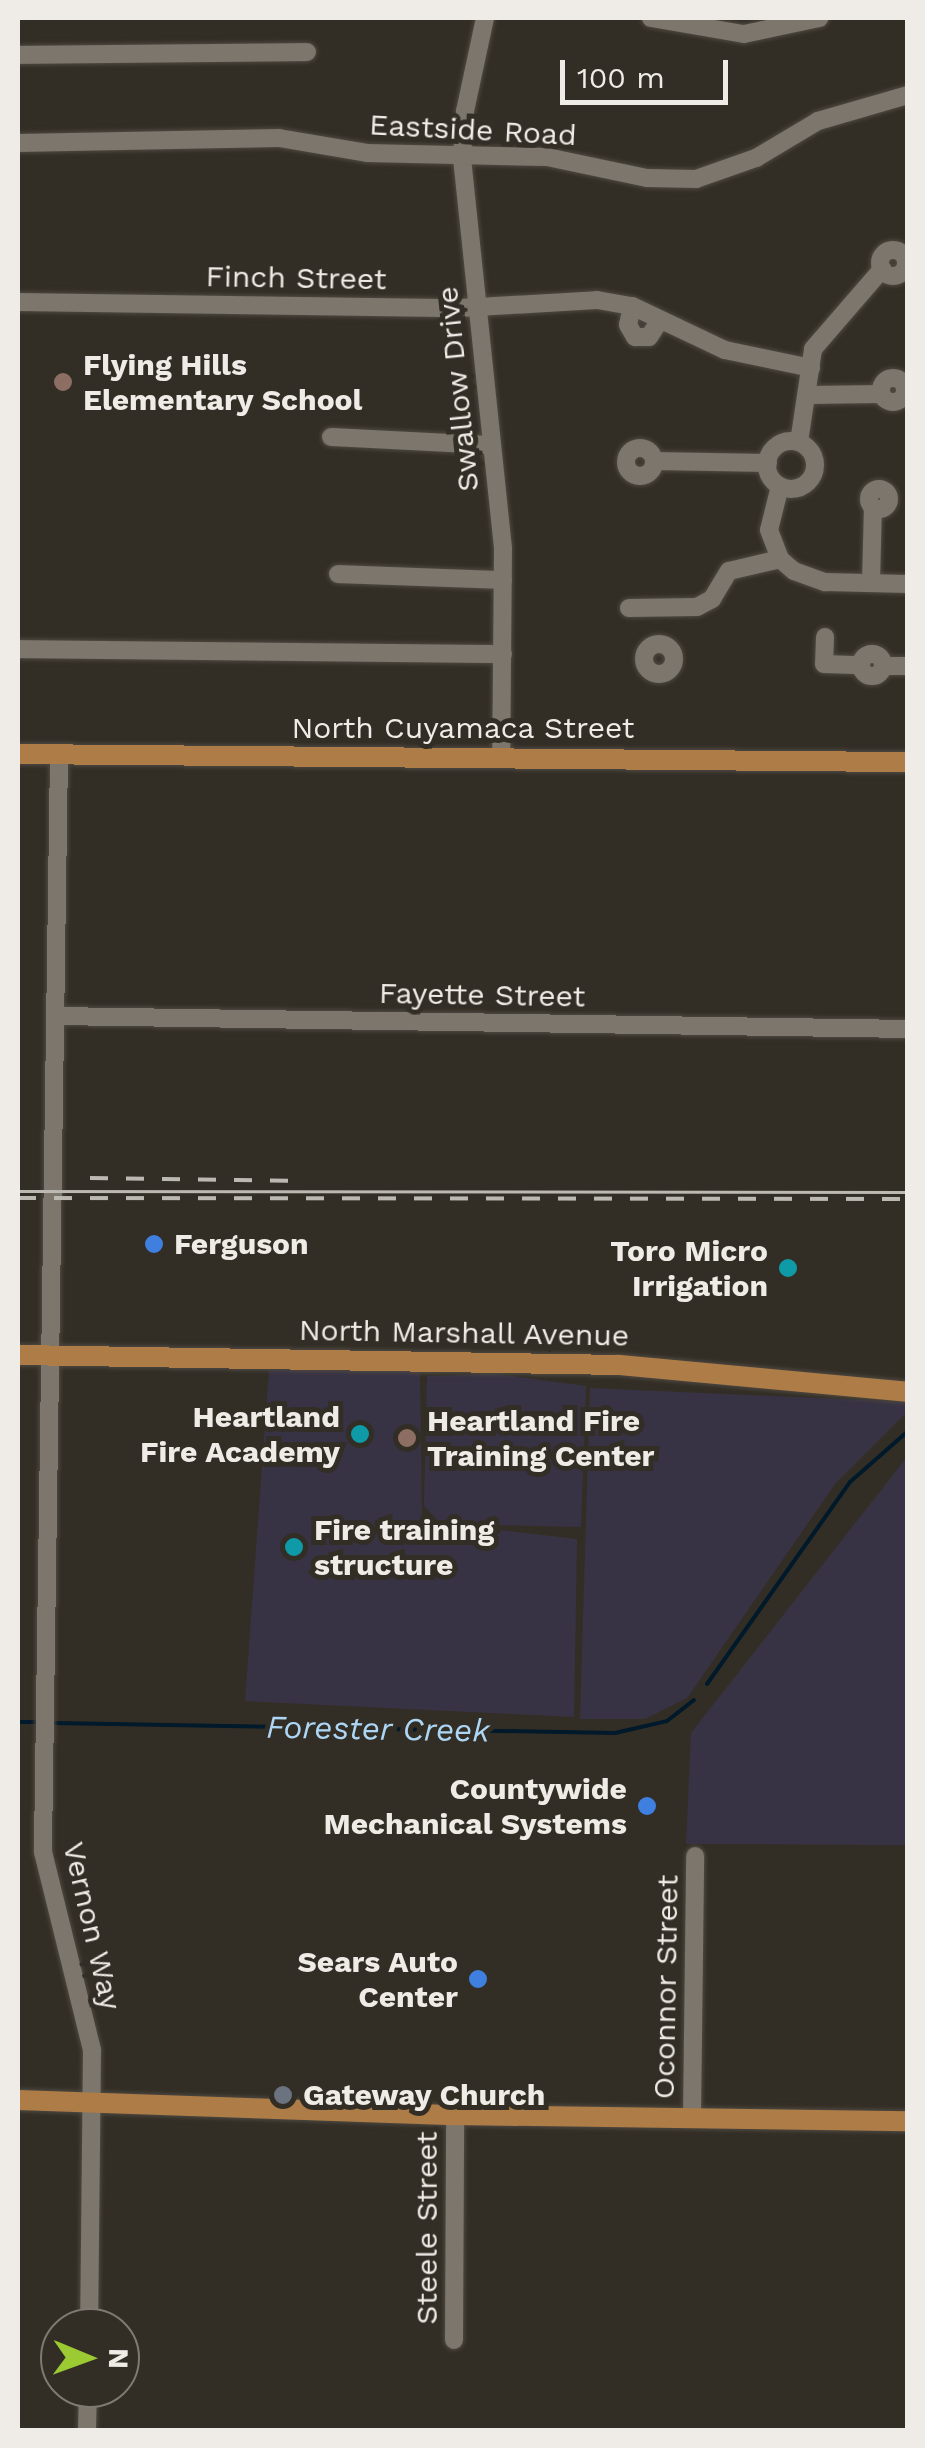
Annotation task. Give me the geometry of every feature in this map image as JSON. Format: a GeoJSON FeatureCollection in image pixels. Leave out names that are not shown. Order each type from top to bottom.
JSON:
{"type":"FeatureCollection","features":[{"type":"Feature","properties":{"kind":"main road","name":"North Cuyamaca Street"},"geometry":{"type":"LineString","coordinates":[[18,754],[908,762]]}},
{"type":"Feature","properties":{"kind":"main road","name":"North Marshall Avenue"},"geometry":{"type":"LineString","coordinates":[[18,1355],[616,1365],[908,1392]]}},
{"type":"Feature","properties":{"kind":"main road"},"geometry":{"type":"LineString","coordinates":[[18,2100],[455,2116],[908,2121]]}},
{"type":"Feature","properties":{"kind":"street","name":"Swallow Drive"},"geometry":{"type":"LineString","coordinates":[[486,18],[465,111],[462,158],[503,580],[501,758]]}},
{"type":"Feature","properties":{"kind":"street"},"geometry":{"type":"LineString","coordinates":[[651,18],[744,34],[819,18]]}},
{"type":"Feature","properties":{"kind":"street"},"geometry":{"type":"LineString","coordinates":[[18,55],[308,52]]}},
{"type":"Feature","properties":{"kind":"street","name":"Eastside Road"},"geometry":{"type":"LineString","coordinates":[[18,142],[278,138],[367,153],[546,157],[647,178],[696,179],[756,158],[818,121],[908,95]]}},
{"type":"Feature","properties":{"kind":"street"},"geometry":{"type":"LineString","coordinates":[[799,442],[820,335],[854,308],[882,270]]}},
{"type":"Feature","properties":{"kind":"street","name":"Finch Street"},"geometry":{"type":"LineString","coordinates":[[18,302],[476,306],[598,300],[632,306],[725,350],[811,368]]}},
{"type":"Feature","properties":{"kind":"street"},"geometry":{"type":"LineString","coordinates":[[632,306],[628,326],[635,337],[649,337],[660,320]]}},
{"type":"Feature","properties":{"kind":"street"},"geometry":{"type":"LineString","coordinates":[[808,395],[881,394]]}},
{"type":"Feature","properties":{"kind":"street"},"geometry":{"type":"LineString","coordinates":[[331,437],[490,444]]}},
{"type":"Feature","properties":{"kind":"street"},"geometry":{"type":"LineString","coordinates":[[768,463],[777,446],[799,442]]}},
{"type":"Feature","properties":{"kind":"street"},"geometry":{"type":"LineString","coordinates":[[780,486],[803,486],[814,474],[814,458],[799,442]]}},
{"type":"Feature","properties":{"kind":"street"},"geometry":{"type":"LineString","coordinates":[[654,461],[768,463]]}},
{"type":"Feature","properties":{"kind":"street"},"geometry":{"type":"LineString","coordinates":[[768,463],[780,486],[769,516],[780,559],[812,580],[908,584]]}},
{"type":"Feature","properties":{"kind":"street"},"geometry":{"type":"LineString","coordinates":[[872,582],[874,508]]}},
{"type":"Feature","properties":{"kind":"street"},"geometry":{"type":"LineString","coordinates":[[629,608],[696,607],[712,599],[729,571],[780,559]]}},
{"type":"Feature","properties":{"kind":"street"},"geometry":{"type":"LineString","coordinates":[[338,574],[503,580]]}},
{"type":"Feature","properties":{"kind":"street"},"geometry":{"type":"LineString","coordinates":[[658,608],[658,644]]}},
{"type":"Feature","properties":{"kind":"street"},"geometry":{"type":"LineString","coordinates":[[826,637],[824,664],[861,665],[872,677],[884,666],[908,666]]}},
{"type":"Feature","properties":{"kind":"street"},"geometry":{"type":"LineString","coordinates":[[18,649],[503,654]]}},
{"type":"Feature","properties":{"kind":"street","name":"Vernon Way"},"geometry":{"type":"LineString","coordinates":[[59,756],[42,1852],[92,2050],[89,2308]]}},
{"type":"Feature","properties":{"kind":"street","name":"Fayette Street"},"geometry":{"type":"LineString","coordinates":[[55,1016],[908,1029]]}},
{"type":"Feature","properties":{"kind":"street","name":"Oconnor Street"},"geometry":{"type":"LineString","coordinates":[[692,2117],[695,1856]]}},
{"type":"Feature","properties":{"kind":"street","name":"Steele Street"},"geometry":{"type":"LineString","coordinates":[[454,2340],[455,2116]]}},
{"type":"Feature","properties":{"kind":"shaded area"},"geometry":{"type":"Polygon","coordinates":[[[269,1370],[420,1371],[422,1518],[440,1523],[424,1506],[427,1376],[496,1374],[586,1386],[581,1527],[447,1524],[577,1539],[574,1717],[245,1701],[269,1370]]]}},
{"type":"Feature","properties":{"kind":"shaded area"},"geometry":{"type":"Polygon","coordinates":[[[590,1388],[907,1402],[906,1413],[835,1484],[687,1698],[645,1719],[580,1719],[590,1388]]]}},
{"type":"Feature","properties":{"kind":"shaded area"},"geometry":{"type":"Polygon","coordinates":[[[907,1457],[907,1845],[686,1844],[691,1733],[907,1457]]]}},
{"type":"Feature","properties":{"kind":"waterway","name":"Forester Creek"},"geometry":{"type":"LineString","coordinates":[[707,1684],[850,1482],[908,1431]]}},
{"type":"Feature","properties":{"kind":"waterway","name":"Forester Creek"},"geometry":{"type":"LineString","coordinates":[[53,1723],[615,1733],[667,1721],[694,1700]]}},
{"type":"Feature","properties":{"kind":"waterway","name":"Forester Creek"},"geometry":{"type":"LineString","coordinates":[[18,1722],[35,1722]]}},
{"type":"Feature","properties":{"kind":"tram line"},"geometry":{"type":"LineString","coordinates":[[18,1191],[908,1192]]}},
{"type":"Feature","properties":{"kind":"railway"},"geometry":{"type":"LineString","coordinates":[[90,1178],[305,1181]]}},
{"type":"Feature","properties":{"kind":"railway"},"geometry":{"type":"LineString","coordinates":[[18,1198],[908,1199]]}},
{"type":"Feature","properties":{"kind":"place","name":"Flying Hills Elementary School"},"geometry":{"type":"Point","coordinates":[63,382]}},
{"type":"Feature","properties":{"kind":"place","name":"Ferguson"},"geometry":{"type":"Point","coordinates":[154,1244]}},
{"type":"Feature","properties":{"kind":"place","name":"Toro Micro Irrigation"},"geometry":{"type":"Point","coordinates":[788,1268]}},
{"type":"Feature","properties":{"kind":"place","name":"Heartland Fire Academy"},"geometry":{"type":"Point","coordinates":[360,1434]}},
{"type":"Feature","properties":{"kind":"place","name":"Heartland Fire Training Center"},"geometry":{"type":"Point","coordinates":[407,1438]}},
{"type":"Feature","properties":{"kind":"place","name":"Fire training structure"},"geometry":{"type":"Point","coordinates":[294,1547]}},
{"type":"Feature","properties":{"kind":"place","name":"Countywide Mechanical Systems"},"geometry":{"type":"Point","coordinates":[647,1806]}},
{"type":"Feature","properties":{"kind":"place","name":"Sears Auto Center"},"geometry":{"type":"Point","coordinates":[478,1979]}},
{"type":"Feature","properties":{"kind":"place","name":"Gateway Church"},"geometry":{"type":"Point","coordinates":[283,2095]}}]}
